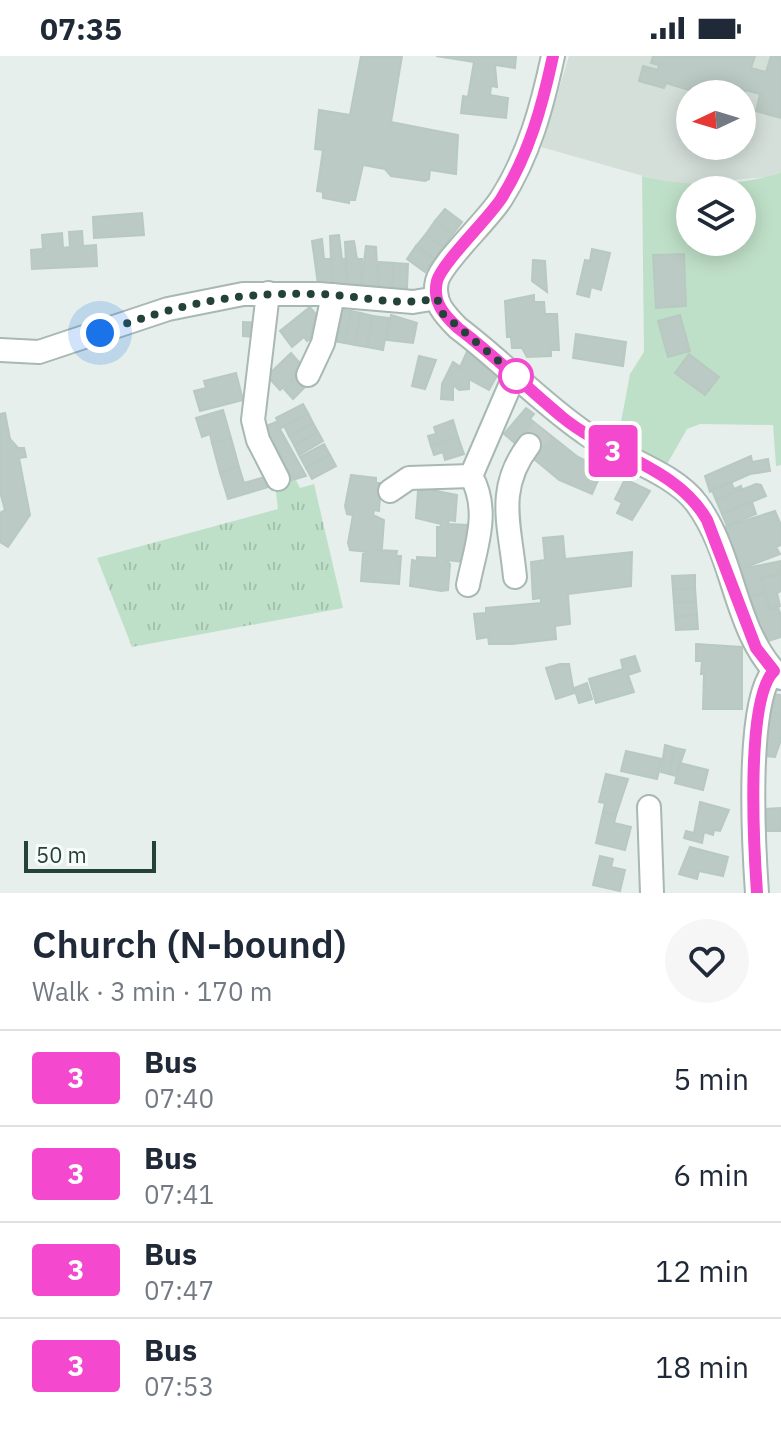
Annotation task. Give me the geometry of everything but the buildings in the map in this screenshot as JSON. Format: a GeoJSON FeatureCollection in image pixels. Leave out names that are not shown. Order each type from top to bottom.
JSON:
{"type":"FeatureCollection","features":[{"type":"Feature","properties":{"kind":"street"},"geometry":{"type":"LineString","coordinates":[[553,56],[540,115],[524,156],[480,229],[439,274],[437,298],[450,320],[515,374],[543,429],[609,449],[672,480],[698,504],[727,567],[756,648],[777,674],[762,686],[752,784],[757,893]]}},
{"type":"Feature","properties":{"kind":"street"},"geometry":{"type":"LineString","coordinates":[[268,293],[253,420],[258,440],[278,479]]}},
{"type":"Feature","properties":{"kind":"street"},"geometry":{"type":"LineString","coordinates":[[0,350],[39,352],[168,309],[243,294],[333,295],[413,302],[437,298]]}},
{"type":"Feature","properties":{"kind":"street"},"geometry":{"type":"LineString","coordinates":[[308,375],[323,343],[333,295]]}},
{"type":"Feature","properties":{"kind":"street"},"geometry":{"type":"LineString","coordinates":[[471,476],[515,374]]}},
{"type":"Feature","properties":{"kind":"street"},"geometry":{"type":"LineString","coordinates":[[515,577],[507,486],[515,464],[543,429]]}},
{"type":"Feature","properties":{"kind":"street"},"geometry":{"type":"LineString","coordinates":[[390,491],[409,478],[471,476]]}},
{"type":"Feature","properties":{"kind":"street"},"geometry":{"type":"LineString","coordinates":[[468,585],[480,521],[478,488],[471,476]]}},
{"type":"Feature","properties":{"kind":"street"},"geometry":{"type":"LineString","coordinates":[[649,807],[652,893]]}},
{"type":"Feature","properties":{"kind":"shaded area"},"geometry":{"type":"Polygon","coordinates":[[[569,56],[781,56],[781,172],[756,178],[676,176],[675,185],[541,147],[569,56]]]}},
{"type":"Feature","properties":{"kind":"green space"},"geometry":{"type":"Polygon","coordinates":[[[781,172],[781,465],[776,466],[773,425],[700,424],[687,429],[666,466],[617,443],[630,374],[644,352],[642,176],[676,182],[676,256],[756,256],[756,179],[781,172]]]}},
{"type":"Feature","properties":{"kind":"green space"},"geometry":{"type":"Polygon","coordinates":[[[296,480],[300,488],[314,484],[343,608],[132,647],[97,558],[278,509],[275,485],[296,480]]]}},
{"type":"Feature","properties":{"kind":"tunnel"},"geometry":{"type":"LineString","coordinates":[[529,445],[543,430]]}},
{"type":"Feature","properties":{"kind":"bus line","name":"3"},"geometry":{"type":"LineString","coordinates":[[553,56],[540,115],[524,156],[501,199],[480,229],[439,274],[437,298],[442,313],[563,418],[609,449],[672,480],[698,504],[707,520],[756,648],[774,671],[762,686],[752,784],[757,893]]}},
{"type":"Feature","properties":{"kind":"route"},"geometry":{"type":"LineString","coordinates":[[100,333],[168,309],[243,294],[319,294],[413,302],[437,298],[442,313],[516,376]]}}]}
